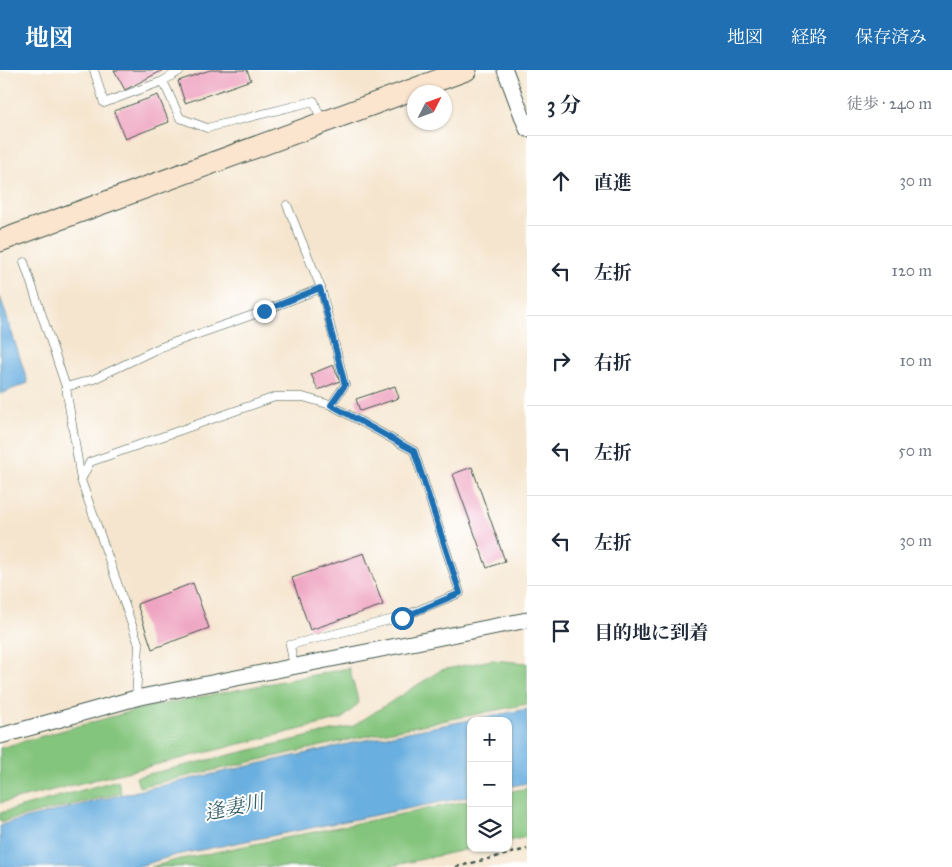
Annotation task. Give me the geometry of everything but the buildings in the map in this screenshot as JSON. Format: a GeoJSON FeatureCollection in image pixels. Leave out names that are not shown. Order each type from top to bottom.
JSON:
{"type":"FeatureCollection","features":[{"type":"Feature","properties":{"kind":"street"},"geometry":{"type":"LineString","coordinates":[[0,242],[466,70]]}},
{"type":"Feature","properties":{"kind":"street"},"geometry":{"type":"LineString","coordinates":[[505,70],[527,129]]}},
{"type":"Feature","properties":{"kind":"street"},"geometry":{"type":"LineString","coordinates":[[0,736],[136,698],[527,620]]}},
{"type":"Feature","properties":{"kind":"lane"},"geometry":{"type":"LineString","coordinates":[[94,70],[104,103],[163,81],[181,70]]}},
{"type":"Feature","properties":{"kind":"lane"},"geometry":{"type":"LineString","coordinates":[[163,81],[180,118],[206,128],[314,101],[322,123]]}},
{"type":"Feature","properties":{"kind":"lane"},"geometry":{"type":"LineString","coordinates":[[287,205],[320,288],[345,385],[331,405]]}},
{"type":"Feature","properties":{"kind":"lane"},"geometry":{"type":"LineString","coordinates":[[24,262],[66,388],[81,480],[139,645],[136,698]]}},
{"type":"Feature","properties":{"kind":"lane"},"geometry":{"type":"LineString","coordinates":[[66,388],[94,379],[161,347],[264,311],[320,288]]}},
{"type":"Feature","properties":{"kind":"lane"},"geometry":{"type":"LineString","coordinates":[[81,480],[90,462],[274,397],[303,397],[331,405],[414,451],[460,593],[402,618],[290,645],[294,667]]}},
{"type":"Feature","properties":{"kind":"path"},"geometry":{"type":"LineString","coordinates":[[456,867],[527,848]]}},
{"type":"Feature","properties":{"kind":"green space"},"geometry":{"type":"Polygon","coordinates":[[[492,660],[527,663],[527,704],[357,738],[139,787],[136,777],[353,726],[441,670],[492,660]]]}},
{"type":"Feature","properties":{"kind":"green space"},"geometry":{"type":"Polygon","coordinates":[[[349,668],[359,703],[342,719],[0,803],[0,748],[139,709],[349,668]]]}},
{"type":"Feature","properties":{"kind":"green space"},"geometry":{"type":"Polygon","coordinates":[[[118,780],[121,793],[0,822],[0,813],[118,780]]]}},
{"type":"Feature","properties":{"kind":"green space"},"geometry":{"type":"Polygon","coordinates":[[[527,788],[527,837],[512,840],[512,807],[512,791],[527,788]]]}},
{"type":"Feature","properties":{"kind":"green space"},"geometry":{"type":"Polygon","coordinates":[[[467,801],[467,849],[387,867],[151,867],[176,860],[467,801]]]}},
{"type":"Feature","properties":{"kind":"water"},"geometry":{"type":"Polygon","coordinates":[[[0,296],[28,383],[0,394],[0,296]]]}},
{"type":"Feature","properties":{"kind":"water"},"geometry":{"type":"Polygon","coordinates":[[[527,709],[527,783],[512,786],[512,717],[486,717],[527,709]]]}},
{"type":"Feature","properties":{"kind":"water","name":"逢妻川"},"geometry":{"type":"Polygon","coordinates":[[[467,721],[467,797],[176,855],[136,867],[0,867],[0,826],[7,823],[137,791],[361,741],[467,721]]]}},
{"type":"Feature","properties":{"kind":"route"},"geometry":{"type":"LineString","coordinates":[[264,311],[320,288],[345,385],[331,405],[414,451],[460,593],[402,618]]}}]}
